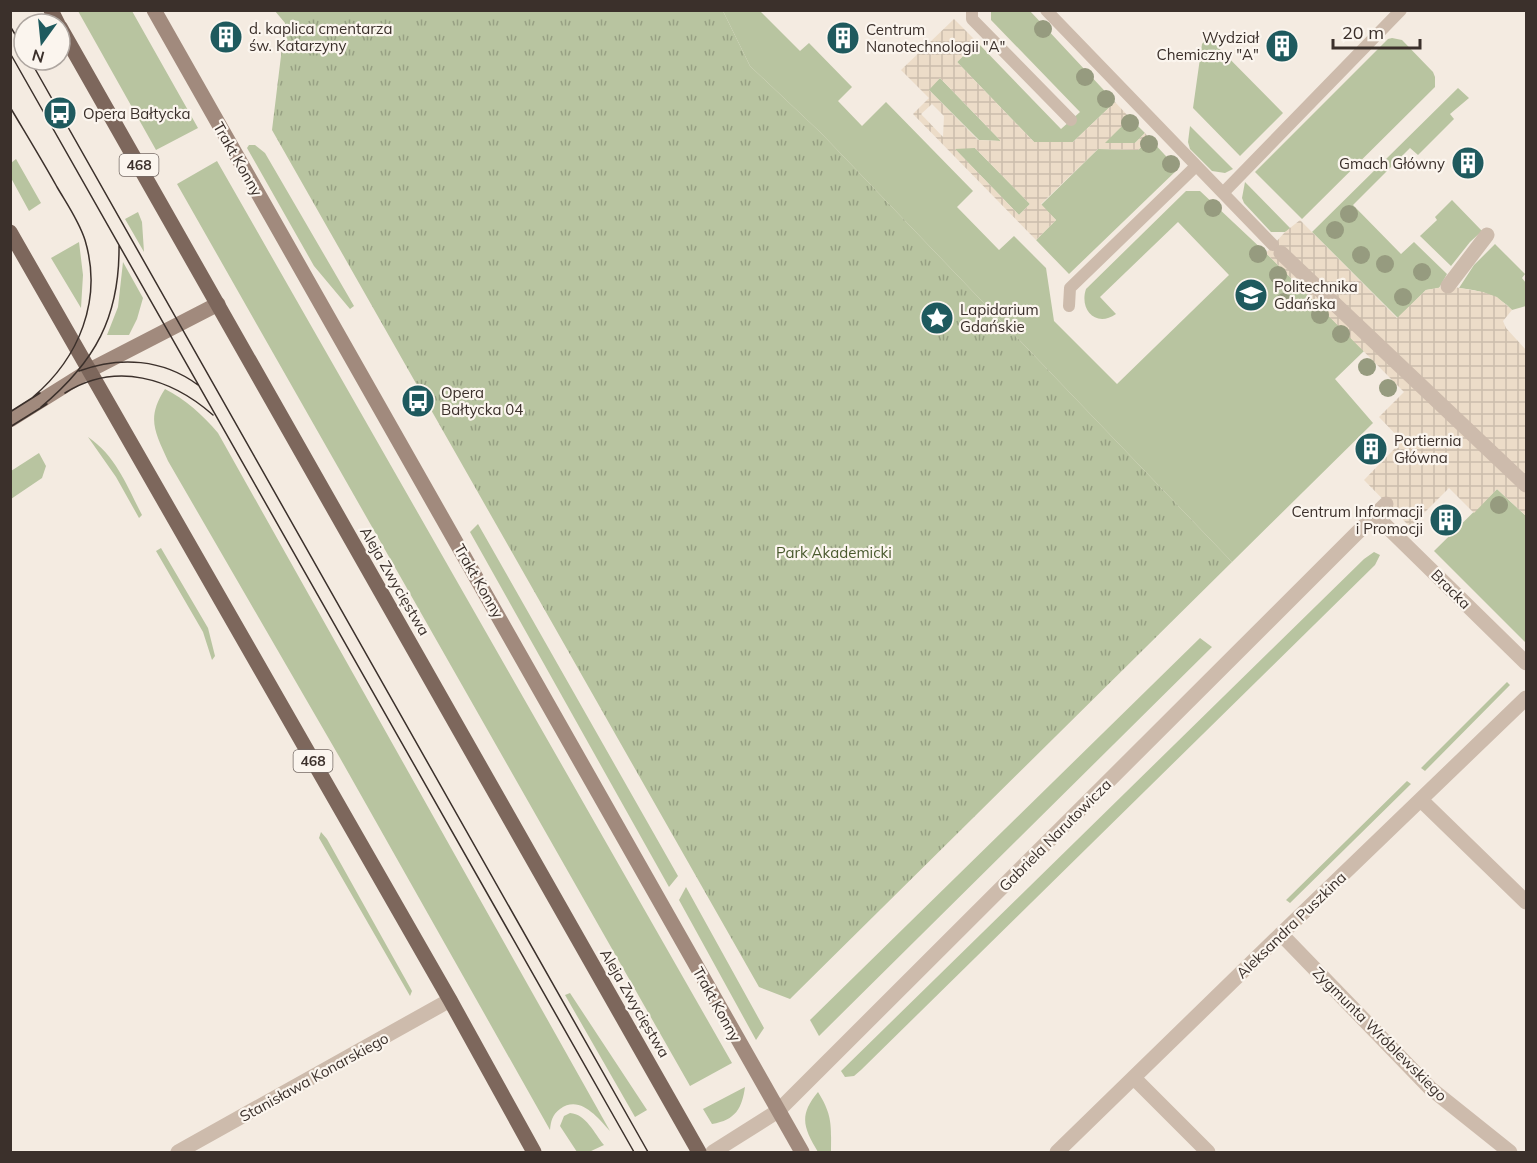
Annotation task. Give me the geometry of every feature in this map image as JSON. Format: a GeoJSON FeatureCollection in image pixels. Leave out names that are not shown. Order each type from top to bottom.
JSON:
{"type":"FeatureCollection","features":[{"type":"Feature","properties":{"kind":"main road","name":"Aleja Zwycięstwa"},"geometry":{"type":"LineString","coordinates":[[72,49],[699,1152]]}},
{"type":"Feature","properties":{"kind":"main road","name":"468"},"geometry":{"type":"LineString","coordinates":[[10,232],[450,1000],[534,1152]]}},
{"type":"Feature","properties":{"kind":"street","name":"Trakt Konny"},"geometry":{"type":"LineString","coordinates":[[154,10],[802,1152]]}},
{"type":"Feature","properties":{"kind":"street"},"geometry":{"type":"LineString","coordinates":[[1448,286],[1487,236]]}},
{"type":"Feature","properties":{"kind":"street"},"geometry":{"type":"LineString","coordinates":[[1277,249],[1527,485]]}},
{"type":"Feature","properties":{"kind":"street"},"geometry":{"type":"LineString","coordinates":[[10,420],[90,370],[218,304]]}},
{"type":"Feature","properties":{"kind":"street","name":"Gabriela Narutowicza"},"geometry":{"type":"LineString","coordinates":[[713,1152],[778,1111],[1381,510]]}},
{"type":"Feature","properties":{"kind":"street","name":"Bracka"},"geometry":{"type":"LineString","coordinates":[[1381,510],[1527,663]]}},
{"type":"Feature","properties":{"kind":"street","name":"Aleksandra Puszkina"},"geometry":{"type":"LineString","coordinates":[[1057,1152],[1281,933],[1527,698]]}},
{"type":"Feature","properties":{"kind":"street"},"geometry":{"type":"LineString","coordinates":[[1421,800],[1527,902]]}},
{"type":"Feature","properties":{"kind":"street","name":"Zygmunta Wróblewskiego"},"geometry":{"type":"LineString","coordinates":[[1281,933],[1430,1088],[1510,1152]]}},
{"type":"Feature","properties":{"kind":"street","name":"Stanisława Konarskiego"},"geometry":{"type":"LineString","coordinates":[[178,1152],[450,1000]]}},
{"type":"Feature","properties":{"kind":"street"},"geometry":{"type":"LineString","coordinates":[[1134,1078],[1208,1152]]}},
{"type":"Feature","properties":{"kind":"lane"},"geometry":{"type":"LineString","coordinates":[[972,10],[972,19],[1071,120]]}},
{"type":"Feature","properties":{"kind":"lane"},"geometry":{"type":"LineString","coordinates":[[1046,10],[1277,249]]}},
{"type":"Feature","properties":{"kind":"lane"},"geometry":{"type":"LineString","coordinates":[[1223,193],[1401,10]]}},
{"type":"Feature","properties":{"kind":"lane"},"geometry":{"type":"LineString","coordinates":[[1070,306],[1070,288],[1196,166]]}},
{"type":"Feature","properties":{"kind":"green space"},"geometry":{"type":"Polygon","coordinates":[[[78,11],[132,11],[198,128],[156,150],[78,11]]]}},
{"type":"Feature","properties":{"kind":"green space","name":"Park Akademicki"},"geometry":{"type":"Polygon","coordinates":[[[275,11],[723,11],[750,66],[821,133],[1232,562],[790,999],[759,987],[272,130],[285,23],[275,11]]]}},
{"type":"Feature","properties":{"kind":"green space"},"geometry":{"type":"Polygon","coordinates":[[[723,11],[760,11],[800,51],[809,43],[852,87],[838,101],[862,126],[886,102],[973,191],[957,207],[999,250],[1014,236],[1046,268],[1054,321],[1117,384],[1229,275],[1178,222],[1100,297],[1116,314],[1102,319],[1091,315],[1085,304],[1086,289],[1186,191],[1200,191],[1364,351],[1335,379],[1373,423],[1232,562],[821,133],[750,66],[723,11]]]}},
{"type":"Feature","properties":{"kind":"green space"},"geometry":{"type":"Polygon","coordinates":[[[991,11],[1030,11],[1115,102],[1073,142],[1034,142],[957,62],[977,42],[1061,129],[1080,112],[991,20],[991,11]]]}},
{"type":"Feature","properties":{"kind":"green space"},"geometry":{"type":"Polygon","coordinates":[[[1208,37],[1283,113],[1240,156],[1193,108],[1202,44],[1208,37]]]}},
{"type":"Feature","properties":{"kind":"green space"},"geometry":{"type":"Polygon","coordinates":[[[1388,39],[1402,40],[1433,72],[1435,87],[1302,219],[1255,172],[1388,39]]]}},
{"type":"Feature","properties":{"kind":"green space"},"geometry":{"type":"Polygon","coordinates":[[[940,78],[1001,141],[979,140],[928,89],[940,78]]]}},
{"type":"Feature","properties":{"kind":"green space"},"geometry":{"type":"Polygon","coordinates":[[[1458,88],[1469,98],[1450,114],[1454,119],[1418,155],[1410,148],[1353,205],[1401,254],[1414,242],[1447,274],[1439,288],[1426,290],[1398,318],[1312,232],[1458,88]]]}},
{"type":"Feature","properties":{"kind":"green space"},"geometry":{"type":"Polygon","coordinates":[[[1130,118],[1145,133],[1135,143],[1104,143],[1130,118]]]}},
{"type":"Feature","properties":{"kind":"green space"},"geometry":{"type":"Polygon","coordinates":[[[1190,126],[1233,169],[1225,173],[1212,171],[1190,149],[1188,142],[1190,126]]]}},
{"type":"Feature","properties":{"kind":"green space"},"geometry":{"type":"Polygon","coordinates":[[[1150,139],[1178,169],[1069,274],[1036,240],[1056,220],[1041,205],[1098,149],[1138,150],[1150,139]]]}},
{"type":"Feature","properties":{"kind":"green space"},"geometry":{"type":"Polygon","coordinates":[[[249,145],[255,145],[265,153],[354,306],[350,309],[314,266],[247,148],[249,145]]]}},
{"type":"Feature","properties":{"kind":"green space"},"geometry":{"type":"Polygon","coordinates":[[[954,148],[975,148],[1030,204],[1019,215],[954,148]]]}},
{"type":"Feature","properties":{"kind":"green space"},"geometry":{"type":"Polygon","coordinates":[[[16,159],[41,203],[29,211],[11,178],[11,163],[16,159]]]}},
{"type":"Feature","properties":{"kind":"green space"},"geometry":{"type":"Polygon","coordinates":[[[217,161],[732,1063],[690,1086],[177,184],[217,161]]]}},
{"type":"Feature","properties":{"kind":"green space"},"geometry":{"type":"Polygon","coordinates":[[[1245,182],[1291,229],[1285,232],[1271,232],[1244,203],[1242,198],[1245,182]]]}},
{"type":"Feature","properties":{"kind":"green space"},"geometry":{"type":"Polygon","coordinates":[[[1452,200],[1482,231],[1451,266],[1420,236],[1437,220],[1435,217],[1452,200]]]}},
{"type":"Feature","properties":{"kind":"green space"},"geometry":{"type":"Polygon","coordinates":[[[138,212],[142,222],[144,252],[125,219],[138,212]]]}},
{"type":"Feature","properties":{"kind":"green space"},"geometry":{"type":"Polygon","coordinates":[[[79,242],[83,275],[81,308],[51,258],[79,242]]]}},
{"type":"Feature","properties":{"kind":"green space"},"geometry":{"type":"Polygon","coordinates":[[[1495,244],[1525,274],[1522,278],[1526,283],[1526,306],[1512,310],[1488,294],[1459,288],[1474,265],[1495,244]]]}},
{"type":"Feature","properties":{"kind":"green space"},"geometry":{"type":"Polygon","coordinates":[[[123,262],[143,298],[137,319],[129,335],[107,335],[118,307],[123,262]]]}},
{"type":"Feature","properties":{"kind":"green space"},"geometry":{"type":"Polygon","coordinates":[[[165,389],[193,408],[218,433],[610,1131],[588,1110],[575,1104],[567,1105],[557,1111],[552,1118],[550,1130],[340,758],[168,461],[154,425],[156,408],[165,389]]]}},
{"type":"Feature","properties":{"kind":"green space"},"geometry":{"type":"Polygon","coordinates":[[[88,437],[106,453],[120,472],[142,515],[139,518],[116,477],[88,437]]]}},
{"type":"Feature","properties":{"kind":"green space"},"geometry":{"type":"Polygon","coordinates":[[[39,453],[46,466],[42,478],[11,499],[11,471],[39,453]]]}},
{"type":"Feature","properties":{"kind":"green space"},"geometry":{"type":"Polygon","coordinates":[[[1497,489],[1526,516],[1526,643],[1434,551],[1497,489]]]}},
{"type":"Feature","properties":{"kind":"green space"},"geometry":{"type":"Polygon","coordinates":[[[478,524],[678,876],[669,887],[470,532],[478,524]]]}},
{"type":"Feature","properties":{"kind":"green space"},"geometry":{"type":"Polygon","coordinates":[[[161,548],[208,628],[215,656],[212,660],[203,632],[156,551],[161,548]]]}},
{"type":"Feature","properties":{"kind":"green space"},"geometry":{"type":"Polygon","coordinates":[[[1374,552],[1380,555],[1375,565],[861,1070],[854,1076],[845,1077],[841,1071],[1364,559],[1374,552]]]}},
{"type":"Feature","properties":{"kind":"green space"},"geometry":{"type":"Polygon","coordinates":[[[1200,638],[1212,647],[819,1036],[810,1020],[1200,638]]]}},
{"type":"Feature","properties":{"kind":"green space"},"geometry":{"type":"Polygon","coordinates":[[[1507,682],[1510,685],[1425,771],[1421,768],[1507,682]]]}},
{"type":"Feature","properties":{"kind":"green space"},"geometry":{"type":"Polygon","coordinates":[[[1407,781],[1411,784],[1290,903],[1286,900],[1407,781]]]}},
{"type":"Feature","properties":{"kind":"green space"},"geometry":{"type":"Polygon","coordinates":[[[321,832],[412,991],[410,996],[319,838],[321,832]]]}},
{"type":"Feature","properties":{"kind":"green space"},"geometry":{"type":"Polygon","coordinates":[[[686,887],[764,1028],[756,1040],[679,900],[686,887]]]}},
{"type":"Feature","properties":{"kind":"green space"},"geometry":{"type":"Polygon","coordinates":[[[570,993],[647,1110],[635,1117],[565,995],[570,993]]]}},
{"type":"Feature","properties":{"kind":"green space"},"geometry":{"type":"Polygon","coordinates":[[[745,1087],[740,1107],[736,1112],[727,1119],[712,1124],[703,1109],[745,1087]]]}},
{"type":"Feature","properties":{"kind":"green space"},"geometry":{"type":"Polygon","coordinates":[[[818,1092],[829,1115],[831,1152],[818,1152],[809,1136],[805,1122],[808,1108],[818,1092]]]}},
{"type":"Feature","properties":{"kind":"green space"},"geometry":{"type":"Polygon","coordinates":[[[570,1113],[585,1120],[604,1145],[589,1152],[577,1152],[560,1126],[564,1116],[570,1113]]]}},
{"type":"Feature","properties":{"kind":"shaded area"},"geometry":{"type":"Polygon","coordinates":[[[954,19],[977,42],[957,62],[1034,142],[1073,142],[1115,102],[1130,118],[1105,143],[1135,143],[1145,133],[1150,139],[1138,150],[1098,149],[1041,204],[1056,220],[1036,240],[913,114],[929,98],[901,70],[954,19]],[[940,78],[929,90],[978,140],[1000,141],[1000,140],[940,78]],[[932,104],[921,114],[943,137],[944,116],[932,104]],[[975,148],[955,149],[1019,215],[1030,204],[975,148]]]}},
{"type":"Feature","properties":{"kind":"shaded area"},"geometry":{"type":"Polygon","coordinates":[[[1300,220],[1397,318],[1426,290],[1448,286],[1483,292],[1497,297],[1512,310],[1503,321],[1506,328],[1526,350],[1526,516],[1497,489],[1474,513],[1449,488],[1410,527],[1364,480],[1402,441],[1379,417],[1404,392],[1266,253],[1285,232],[1300,220]]]}},
{"type":"Feature","properties":{"kind":"tram line"},"geometry":{"type":"LineString","coordinates":[[10,53],[634,1152]]}},
{"type":"Feature","properties":{"kind":"tram line"},"geometry":{"type":"LineString","coordinates":[[37,72],[648,1152]]}},
{"type":"Feature","properties":{"kind":"tram line"},"geometry":{"type":"LineString","coordinates":[[10,107],[76,219],[85,240],[90,262],[89,306],[83,326],[63,364],[33,397]]}},
{"type":"Feature","properties":{"kind":"tram line"},"geometry":{"type":"LineString","coordinates":[[41,407],[76,373],[101,336],[115,294],[119,245]]}},
{"type":"Feature","properties":{"kind":"tram line"},"geometry":{"type":"LineString","coordinates":[[79,371],[110,363],[141,363],[170,370],[198,385]]}},
{"type":"Feature","properties":{"kind":"tram line"},"geometry":{"type":"LineString","coordinates":[[65,393],[84,383],[104,378],[123,376],[142,378],[179,391],[213,415]]}},
{"type":"Feature","properties":{"kind":"tram line"},"geometry":{"type":"LineString","coordinates":[[10,412],[40,393]]}},
{"type":"Feature","properties":{"kind":"tram line"},"geometry":{"type":"LineString","coordinates":[[10,427],[47,404]]}},
{"type":"Feature","properties":{"kind":"place","name":"d. kaplica cmentarza św. Katarzyny"},"geometry":{"type":"Point","coordinates":[226,37]}},
{"type":"Feature","properties":{"kind":"place","name":"Centrum Nanotechnologii \"A\""},"geometry":{"type":"Point","coordinates":[843,38]}},
{"type":"Feature","properties":{"kind":"place","name":"Wydział Chemiczny \"A\""},"geometry":{"type":"Point","coordinates":[1282,46]}},
{"type":"Feature","properties":{"kind":"place","name":"Opera Bałtycka"},"geometry":{"type":"Point","coordinates":[60,113]}},
{"type":"Feature","properties":{"kind":"place","name":"Gmach Główny"},"geometry":{"type":"Point","coordinates":[1468,163]}},
{"type":"Feature","properties":{"kind":"place","name":"Politechnika Gdańska"},"geometry":{"type":"Point","coordinates":[1251,295]}},
{"type":"Feature","properties":{"kind":"place","name":"Lapidarium Gdańskie"},"geometry":{"type":"Point","coordinates":[937,318]}},
{"type":"Feature","properties":{"kind":"place","name":"Opera Bałtycka 04"},"geometry":{"type":"Point","coordinates":[418,401]}},
{"type":"Feature","properties":{"kind":"place","name":"Portiernia Główna"},"geometry":{"type":"Point","coordinates":[1371,449]}},
{"type":"Feature","properties":{"kind":"place","name":"Centrum Informacji i Promocji"},"geometry":{"type":"Point","coordinates":[1446,520]}}]}
